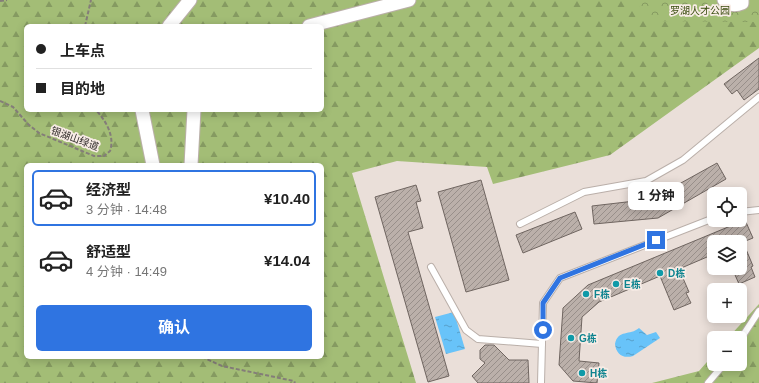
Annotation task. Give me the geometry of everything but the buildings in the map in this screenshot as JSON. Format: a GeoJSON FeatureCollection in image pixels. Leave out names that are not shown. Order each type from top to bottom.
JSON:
{"type":"FeatureCollection","features":[{"type":"Feature","properties":{"kind":"street"},"geometry":{"type":"LineString","coordinates":[[171,24],[190,0]]}},
{"type":"Feature","properties":{"kind":"street"},"geometry":{"type":"LineString","coordinates":[[317,24],[408,0]]}},
{"type":"Feature","properties":{"kind":"street"},"geometry":{"type":"LineString","coordinates":[[724,0],[728,4],[736,6],[742,3],[742,0]]}},
{"type":"Feature","properties":{"kind":"street"},"geometry":{"type":"LineString","coordinates":[[142,112],[153,163]]}},
{"type":"Feature","properties":{"kind":"street"},"geometry":{"type":"LineString","coordinates":[[191,163],[194,112]]}},
{"type":"Feature","properties":{"kind":"lane"},"geometry":{"type":"LineString","coordinates":[[520,224],[584,192],[646,181],[683,160],[759,97]]}},
{"type":"Feature","properties":{"kind":"lane"},"geometry":{"type":"LineString","coordinates":[[747,211],[759,210]]}},
{"type":"Feature","properties":{"kind":"lane"},"geometry":{"type":"LineString","coordinates":[[541,383],[543,303],[560,278],[707,221]]}},
{"type":"Feature","properties":{"kind":"lane"},"geometry":{"type":"LineString","coordinates":[[431,267],[466,330],[478,339],[542,344]]}},
{"type":"Feature","properties":{"kind":"lane"},"geometry":{"type":"LineString","coordinates":[[746,331],[759,311]]}},
{"type":"Feature","properties":{"kind":"lane"},"geometry":{"type":"LineString","coordinates":[[708,383],[718,371]]}},
{"type":"Feature","properties":{"kind":"path"},"geometry":{"type":"LineString","coordinates":[[0,1],[7,0]]}},
{"type":"Feature","properties":{"kind":"path"},"geometry":{"type":"LineString","coordinates":[[86,24],[91,0]]}},
{"type":"Feature","properties":{"kind":"path","name":"银湖山绿道"},"geometry":{"type":"LineString","coordinates":[[0,101],[13,107],[28,124],[40,133],[94,156],[104,156],[110,151],[112,141],[106,123],[98,112]]}},
{"type":"Feature","properties":{"kind":"path"},"geometry":{"type":"LineString","coordinates":[[206,359],[222,366],[294,381],[295,383]]}},
{"type":"Feature","properties":{"kind":"green space"},"geometry":{"type":"Polygon","coordinates":[[[0,0],[759,0],[759,48],[610,155],[493,184],[487,167],[397,161],[352,173],[416,383],[0,383],[0,0]]]}},
{"type":"Feature","properties":{"kind":"green space","name":"罗湖人才公园"},"geometry":{"type":"Polygon","coordinates":[[[635,0],[759,0],[759,22],[649,21],[635,0]]]}},
{"type":"Feature","properties":{"kind":"green space"},"geometry":{"type":"Polygon","coordinates":[[[759,304],[759,383],[652,383],[699,371],[707,362],[707,371],[747,371],[747,331],[734,331],[742,323],[747,323],[747,317],[759,304]]]}},
{"type":"Feature","properties":{"kind":"water"},"geometry":{"type":"Polygon","coordinates":[[[454,312],[465,349],[446,354],[435,317],[454,312]]]}},
{"type":"Feature","properties":{"kind":"water"},"geometry":{"type":"Polygon","coordinates":[[[639,328],[647,335],[656,332],[660,338],[633,356],[626,357],[618,353],[615,344],[619,336],[639,328]]]}},
{"type":"Feature","properties":{"kind":"place","name":"D栋"},"geometry":{"type":"Point","coordinates":[660,273]}},
{"type":"Feature","properties":{"kind":"place","name":"E栋"},"geometry":{"type":"Point","coordinates":[616,284]}},
{"type":"Feature","properties":{"kind":"place","name":"F栋"},"geometry":{"type":"Point","coordinates":[586,294]}},
{"type":"Feature","properties":{"kind":"place","name":"G栋"},"geometry":{"type":"Point","coordinates":[571,338]}},
{"type":"Feature","properties":{"kind":"place","name":"H栋"},"geometry":{"type":"Point","coordinates":[582,373]}},
{"type":"Feature","properties":{"kind":"route"},"geometry":{"type":"LineString","coordinates":[[543,330],[543,303],[560,278],[656,240]]}}]}
